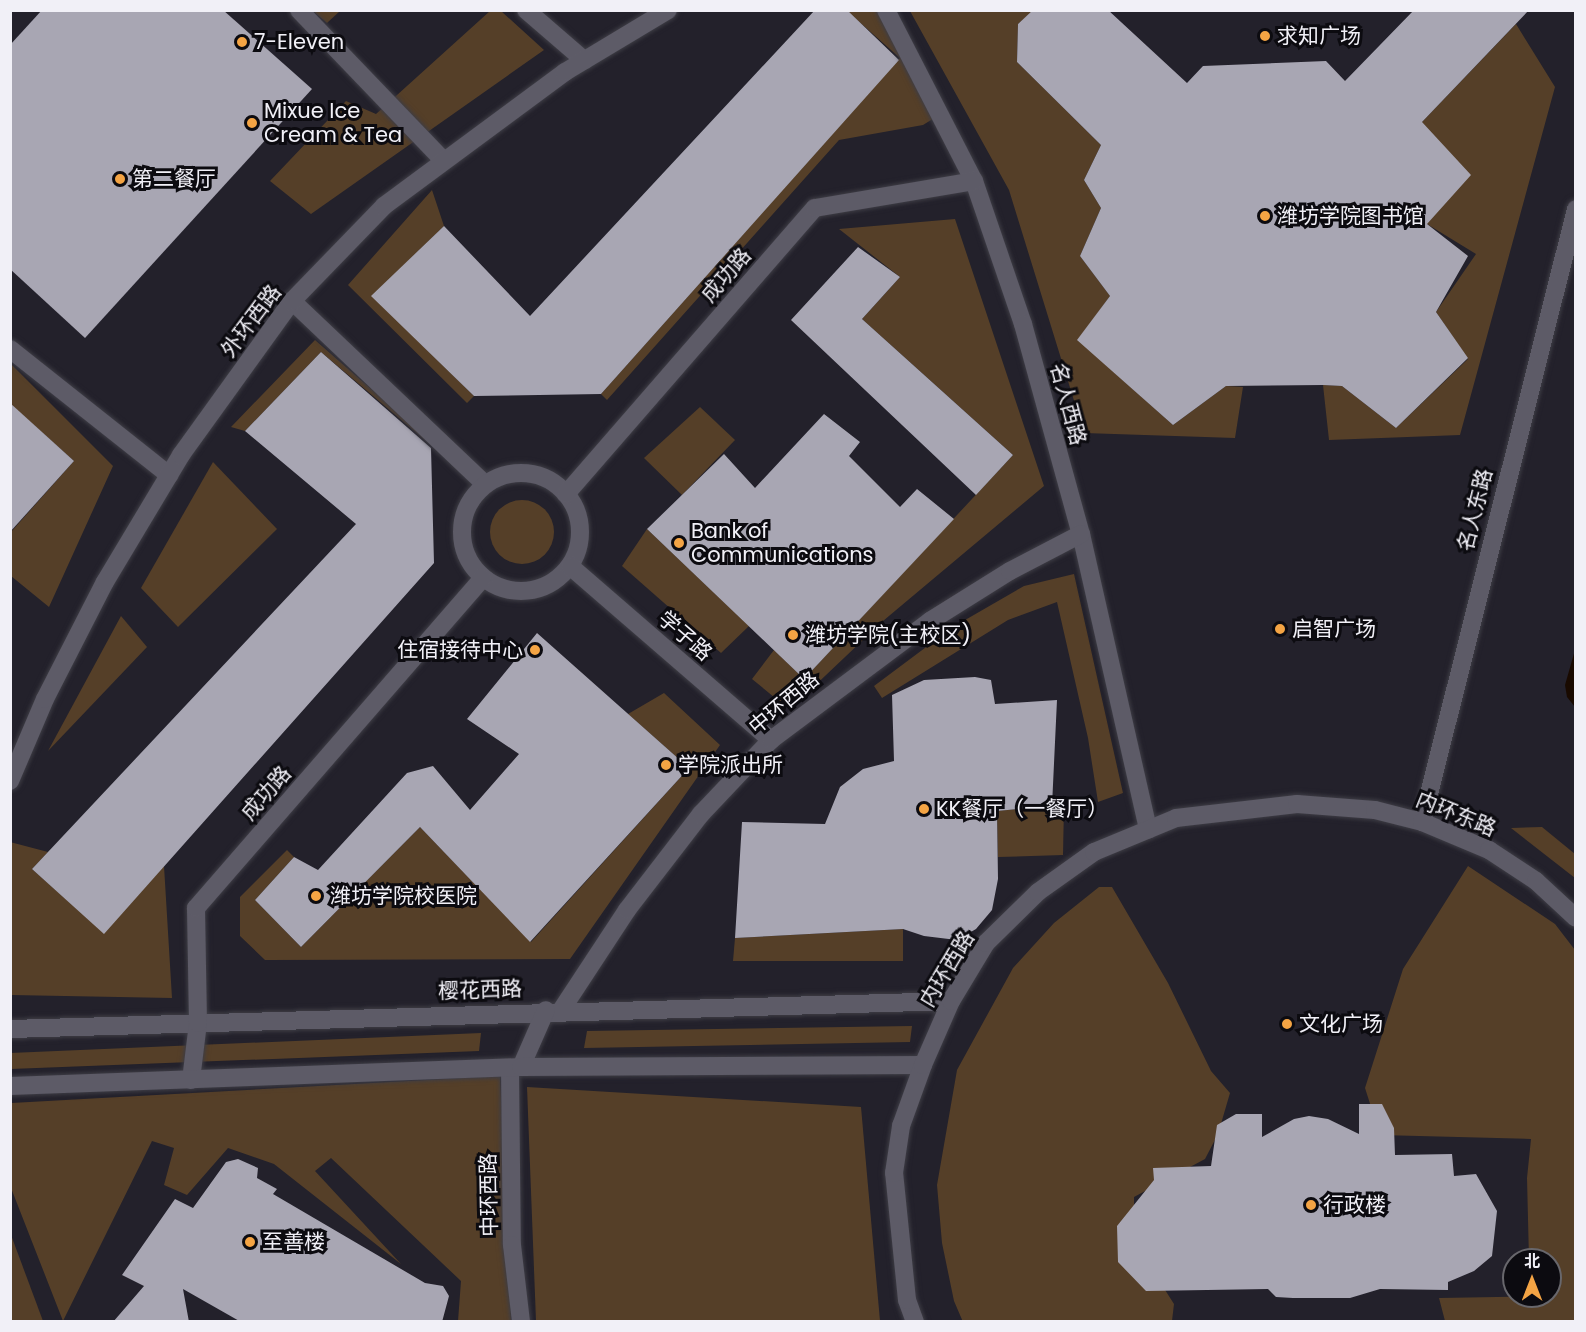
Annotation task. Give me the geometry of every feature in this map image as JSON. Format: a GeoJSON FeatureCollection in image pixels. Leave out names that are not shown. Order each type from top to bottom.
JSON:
{"type":"FeatureCollection","features":[{"type":"Feature","properties":{"kind":"street"},"geometry":{"type":"LineString","coordinates":[[299,10],[444,161]]}},
{"type":"Feature","properties":{"kind":"street"},"geometry":{"type":"LineString","coordinates":[[526,10],[584,60]]}},
{"type":"Feature","properties":{"kind":"street","name":"外环西路"},"geometry":{"type":"LineString","coordinates":[[10,781],[45,699],[99,593],[169,475],[292,301],[384,206],[584,60],[668,10]]}},
{"type":"Feature","properties":{"kind":"street","name":"名人西路"},"geometry":{"type":"LineString","coordinates":[[886,10],[974,181],[1023,324],[1081,534],[1148,829]]}},
{"type":"Feature","properties":{"kind":"street","name":"成功路"},"geometry":{"type":"LineString","coordinates":[[566,494],[815,208],[974,181]]}},
{"type":"Feature","properties":{"kind":"street","name":"名人东路"},"geometry":{"type":"LineString","coordinates":[[1422,822],[1575,209]]}},
{"type":"Feature","properties":{"kind":"street"},"geometry":{"type":"LineString","coordinates":[[292,301],[484,483]]}},
{"type":"Feature","properties":{"kind":"street"},"geometry":{"type":"LineString","coordinates":[[10,349],[169,475]]}},
{"type":"Feature","properties":{"kind":"street"},"geometry":{"type":"LineString","coordinates":[[513,474],[532,474],[551,481],[566,494],[576,510],[581,530],[578,549],[570,566],[556,580],[538,589],[519,591],[500,588],[483,578],[471,563],[463,545],[462,526],[468,507],[484,483],[513,474]]}},
{"type":"Feature","properties":{"kind":"street","name":"中环西路"},"geometry":{"type":"LineString","coordinates":[[520,1322],[512,1245],[516,1068],[554,1010],[700,814],[771,740],[930,621],[1010,571],[1081,534]]}},
{"type":"Feature","properties":{"kind":"street","name":"学子路"},"geometry":{"type":"LineString","coordinates":[[570,566],[771,740]]}},
{"type":"Feature","properties":{"kind":"street","name":"成功路"},"geometry":{"type":"LineString","coordinates":[[191,1080],[198,1023],[196,908],[483,578]]}},
{"type":"Feature","properties":{"kind":"street","name":"内环东路"},"geometry":{"type":"LineString","coordinates":[[1297,804],[1375,810],[1422,822],[1489,850],[1536,881],[1575,918]]}},
{"type":"Feature","properties":{"kind":"street","name":"内环西路"},"geometry":{"type":"LineString","coordinates":[[915,1322],[907,1300],[894,1173],[901,1126],[922,1065],[951,1000],[986,944],[1038,892],[1094,852],[1176,818],[1297,804]]}},
{"type":"Feature","properties":{"kind":"street","name":"樱花西路"},"geometry":{"type":"LineString","coordinates":[[10,1029],[554,1010],[951,1000]]}},
{"type":"Feature","properties":{"kind":"street"},"geometry":{"type":"LineString","coordinates":[[10,1086],[516,1068],[922,1065]]}},
{"type":"Feature","properties":{"kind":"shaded area"},"geometry":{"type":"Polygon","coordinates":[[[313,11],[340,11],[327,23],[313,11]]]}},
{"type":"Feature","properties":{"kind":"shaded area"},"geometry":{"type":"Polygon","coordinates":[[[490,11],[501,11],[544,50],[311,214],[270,181],[346,101],[376,114],[490,11]]]}},
{"type":"Feature","properties":{"kind":"shaded area"},"geometry":{"type":"Polygon","coordinates":[[[847,11],[882,11],[936,117],[923,125],[839,140],[607,400],[601,394],[900,58],[847,11]]]}},
{"type":"Feature","properties":{"kind":"shaded area"},"geometry":{"type":"Polygon","coordinates":[[[910,11],[1033,11],[1018,24],[1017,62],[1101,145],[1084,180],[1101,208],[1080,256],[1110,296],[1078,340],[1173,425],[1226,386],[1243,387],[1235,438],[1084,433],[1009,190],[910,11]]]}},
{"type":"Feature","properties":{"kind":"shaded area"},"geometry":{"type":"Polygon","coordinates":[[[1516,24],[1555,87],[1460,435],[1329,440],[1323,385],[1342,386],[1396,428],[1468,359],[1436,312],[1476,254],[1427,224],[1422,122],[1516,24]]]}},
{"type":"Feature","properties":{"kind":"shaded area"},"geometry":{"type":"Polygon","coordinates":[[[432,190],[444,226],[372,296],[474,396],[467,403],[348,285],[432,190]]]}},
{"type":"Feature","properties":{"kind":"shaded area"},"geometry":{"type":"Polygon","coordinates":[[[955,219],[1044,486],[883,621],[806,694],[796,688],[780,702],[752,679],[774,650],[804,679],[1013,455],[862,319],[900,277],[839,229],[955,219]]]}},
{"type":"Feature","properties":{"kind":"shaded area"},"geometry":{"type":"Polygon","coordinates":[[[315,340],[433,443],[431,445],[321,352],[245,431],[231,427],[315,340]]]}},
{"type":"Feature","properties":{"kind":"shaded area"},"geometry":{"type":"Polygon","coordinates":[[[11,364],[113,466],[49,607],[11,576],[11,532],[74,461],[18,411],[11,419],[11,364]]]}},
{"type":"Feature","properties":{"kind":"shaded area"},"geometry":{"type":"Polygon","coordinates":[[[700,407],[735,440],[682,495],[644,458],[700,407]]]}},
{"type":"Feature","properties":{"kind":"shaded area"},"geometry":{"type":"Polygon","coordinates":[[[213,462],[277,529],[178,627],[141,588],[213,462]]]}},
{"type":"Feature","properties":{"kind":"shaded area"},"geometry":{"type":"Polygon","coordinates":[[[516,500],[528,500],[545,509],[552,520],[554,532],[552,544],[545,555],[528,564],[516,564],[504,559],[495,550],[490,538],[490,526],[495,514],[504,505],[516,500]]]}},
{"type":"Feature","properties":{"kind":"shaded area"},"geometry":{"type":"Polygon","coordinates":[[[647,529],[749,626],[721,653],[622,566],[647,529]]]}},
{"type":"Feature","properties":{"kind":"shaded area"},"geometry":{"type":"Polygon","coordinates":[[[1074,574],[1123,793],[1098,802],[1088,738],[1057,602],[1008,620],[882,698],[874,686],[953,627],[1024,586],[1074,574]]]}},
{"type":"Feature","properties":{"kind":"shaded area"},"geometry":{"type":"Polygon","coordinates":[[[121,616],[147,647],[48,751],[121,616]]]}},
{"type":"Feature","properties":{"kind":"shaded area"},"geometry":{"type":"Polygon","coordinates":[[[1575,650],[1575,707],[1567,697],[1565,685],[1575,650]]]}},
{"type":"Feature","properties":{"kind":"shaded area"},"geometry":{"type":"Polygon","coordinates":[[[664,693],[720,745],[570,959],[265,960],[240,936],[240,897],[287,850],[294,857],[255,900],[301,947],[420,827],[531,942],[689,768],[628,714],[664,693]]]}},
{"type":"Feature","properties":{"kind":"shaded area"},"geometry":{"type":"Polygon","coordinates":[[[1064,805],[1063,855],[998,857],[997,811],[1064,805]]]}},
{"type":"Feature","properties":{"kind":"shaded area"},"geometry":{"type":"Polygon","coordinates":[[[1542,827],[1575,854],[1575,878],[1511,828],[1542,827]]]}},
{"type":"Feature","properties":{"kind":"shaded area"},"geometry":{"type":"Polygon","coordinates":[[[10,842],[48,852],[32,869],[104,933],[164,866],[172,998],[11,995],[10,842]]]}},
{"type":"Feature","properties":{"kind":"shaded area"},"geometry":{"type":"Polygon","coordinates":[[[1468,866],[1555,924],[1575,950],[1575,1321],[1445,1321],[1439,1298],[1502,1297],[1502,1308],[1562,1308],[1562,1248],[1529,1248],[1527,1178],[1531,1139],[1380,1135],[1365,1088],[1403,969],[1468,866]]]}},
{"type":"Feature","properties":{"kind":"shaded area"},"geometry":{"type":"Polygon","coordinates":[[[1099,887],[1112,887],[1168,983],[1211,1071],[1230,1093],[1218,1134],[1205,1159],[1134,1197],[1134,1241],[1174,1304],[1172,1321],[963,1322],[954,1301],[942,1243],[937,1185],[957,1070],[1013,968],[1054,923],[1099,887]]]}},
{"type":"Feature","properties":{"kind":"shaded area"},"geometry":{"type":"Polygon","coordinates":[[[903,929],[903,961],[733,961],[735,938],[903,929]]]}},
{"type":"Feature","properties":{"kind":"shaded area"},"geometry":{"type":"Polygon","coordinates":[[[912,1026],[910,1042],[584,1048],[587,1031],[912,1026]]]}},
{"type":"Feature","properties":{"kind":"shaded area"},"geometry":{"type":"Polygon","coordinates":[[[481,1033],[479,1051],[11,1069],[10,1053],[481,1033]]]}},
{"type":"Feature","properties":{"kind":"shaded area"},"geometry":{"type":"Polygon","coordinates":[[[500,1076],[511,1321],[458,1321],[461,1281],[331,1158],[315,1171],[401,1264],[274,1164],[228,1148],[187,1195],[164,1185],[174,1148],[152,1141],[63,1321],[11,1188],[11,1103],[500,1076]]]}},
{"type":"Feature","properties":{"kind":"shaded area"},"geometry":{"type":"Polygon","coordinates":[[[527,1087],[861,1107],[880,1321],[536,1321],[527,1087]]]}},
{"type":"Feature","properties":{"kind":"shaded area"},"geometry":{"type":"Polygon","coordinates":[[[11,1235],[43,1321],[11,1321],[11,1235]]]}},
{"type":"Feature","properties":{"kind":"building","name":"第二餐厅"},"geometry":{"type":"Polygon","coordinates":[[[42,10],[223,10],[312,89],[85,338],[10,269],[10,45],[42,10]]]}},
{"type":"Feature","properties":{"kind":"building"},"geometry":{"type":"Polygon","coordinates":[[[815,10],[847,10],[899,60],[601,394],[474,396],[371,296],[444,226],[530,316],[815,10]]]}},
{"type":"Feature","properties":{"kind":"building","name":"潍坊学院图书馆"},"geometry":{"type":"Polygon","coordinates":[[[1033,10],[1108,10],[1187,83],[1203,66],[1326,61],[1345,81],[1414,10],[1529,10],[1422,122],[1471,175],[1427,224],[1468,256],[1436,312],[1468,358],[1396,428],[1342,386],[1323,385],[1226,386],[1173,425],[1077,340],[1110,296],[1080,256],[1101,208],[1084,180],[1101,145],[1017,62],[1018,24],[1033,10]]]}},
{"type":"Feature","properties":{"kind":"building"},"geometry":{"type":"Polygon","coordinates":[[[858,247],[900,277],[862,319],[1013,455],[976,495],[791,320],[858,247]]]}},
{"type":"Feature","properties":{"kind":"building"},"geometry":{"type":"Polygon","coordinates":[[[321,352],[431,448],[434,563],[104,934],[32,869],[356,524],[245,431],[321,352]]]}},
{"type":"Feature","properties":{"kind":"building"},"geometry":{"type":"Polygon","coordinates":[[[10,403],[74,461],[10,532],[10,403]]]}},
{"type":"Feature","properties":{"kind":"building"},"geometry":{"type":"Polygon","coordinates":[[[824,414],[860,442],[849,456],[900,507],[917,489],[954,519],[804,679],[647,529],[724,454],[755,488],[824,414]]]}},
{"type":"Feature","properties":{"kind":"building"},"geometry":{"type":"Polygon","coordinates":[[[537,633],[689,768],[530,942],[420,827],[301,947],[255,900],[294,857],[318,870],[407,773],[433,766],[470,810],[519,754],[467,719],[537,633]]]}},
{"type":"Feature","properties":{"kind":"building","name":"KK餐厅（一餐厅）"},"geometry":{"type":"Polygon","coordinates":[[[975,677],[991,680],[995,704],[1057,700],[1052,806],[997,811],[998,879],[992,910],[976,929],[957,940],[924,936],[903,929],[735,938],[742,822],[825,824],[840,787],[863,769],[894,761],[892,695],[924,680],[975,677]]]}},
{"type":"Feature","properties":{"kind":"building","name":"行政楼"},"geometry":{"type":"Polygon","coordinates":[[[1359,1104],[1382,1104],[1394,1128],[1395,1155],[1452,1154],[1454,1176],[1476,1174],[1497,1211],[1492,1256],[1474,1271],[1448,1282],[1448,1290],[1380,1289],[1350,1298],[1276,1297],[1268,1289],[1146,1291],[1118,1262],[1117,1226],[1154,1180],[1153,1168],[1211,1166],[1217,1125],[1236,1114],[1262,1114],[1262,1137],[1294,1119],[1309,1116],[1328,1119],[1359,1134],[1359,1104]]]}},
{"type":"Feature","properties":{"kind":"building","name":"至善楼"},"geometry":{"type":"Polygon","coordinates":[[[238,1159],[258,1168],[257,1178],[277,1189],[273,1194],[425,1283],[443,1286],[449,1296],[442,1322],[241,1322],[183,1289],[189,1322],[113,1322],[144,1286],[122,1275],[175,1199],[193,1208],[226,1162],[238,1159]]]}},
{"type":"Feature","properties":{"kind":"place","name":"求知广场"},"geometry":{"type":"Point","coordinates":[1265,36]}},
{"type":"Feature","properties":{"kind":"place","name":"7-Eleven"},"geometry":{"type":"Point","coordinates":[242,42]}},
{"type":"Feature","properties":{"kind":"place","name":"Mixue Ice Cream & Tea"},"geometry":{"type":"Point","coordinates":[252,123]}},
{"type":"Feature","properties":{"kind":"place","name":"第二餐厅"},"geometry":{"type":"Point","coordinates":[120,179]}},
{"type":"Feature","properties":{"kind":"place","name":"潍坊学院图书馆"},"geometry":{"type":"Point","coordinates":[1265,216]}},
{"type":"Feature","properties":{"kind":"place","name":"Bank of Communications"},"geometry":{"type":"Point","coordinates":[679,543]}},
{"type":"Feature","properties":{"kind":"place","name":"启智广场"},"geometry":{"type":"Point","coordinates":[1280,629]}},
{"type":"Feature","properties":{"kind":"place","name":"潍坊学院(主校区)"},"geometry":{"type":"Point","coordinates":[793,635]}},
{"type":"Feature","properties":{"kind":"place","name":"住宿接待中心"},"geometry":{"type":"Point","coordinates":[535,650]}},
{"type":"Feature","properties":{"kind":"place","name":"学院派出所"},"geometry":{"type":"Point","coordinates":[666,765]}},
{"type":"Feature","properties":{"kind":"place","name":"KK餐厅（一餐厅）"},"geometry":{"type":"Point","coordinates":[924,809]}},
{"type":"Feature","properties":{"kind":"place","name":"潍坊学院校医院"},"geometry":{"type":"Point","coordinates":[316,896]}},
{"type":"Feature","properties":{"kind":"place","name":"文化广场"},"geometry":{"type":"Point","coordinates":[1287,1024]}},
{"type":"Feature","properties":{"kind":"place","name":"行政楼"},"geometry":{"type":"Point","coordinates":[1311,1205]}},
{"type":"Feature","properties":{"kind":"place","name":"至善楼"},"geometry":{"type":"Point","coordinates":[250,1242]}}]}
